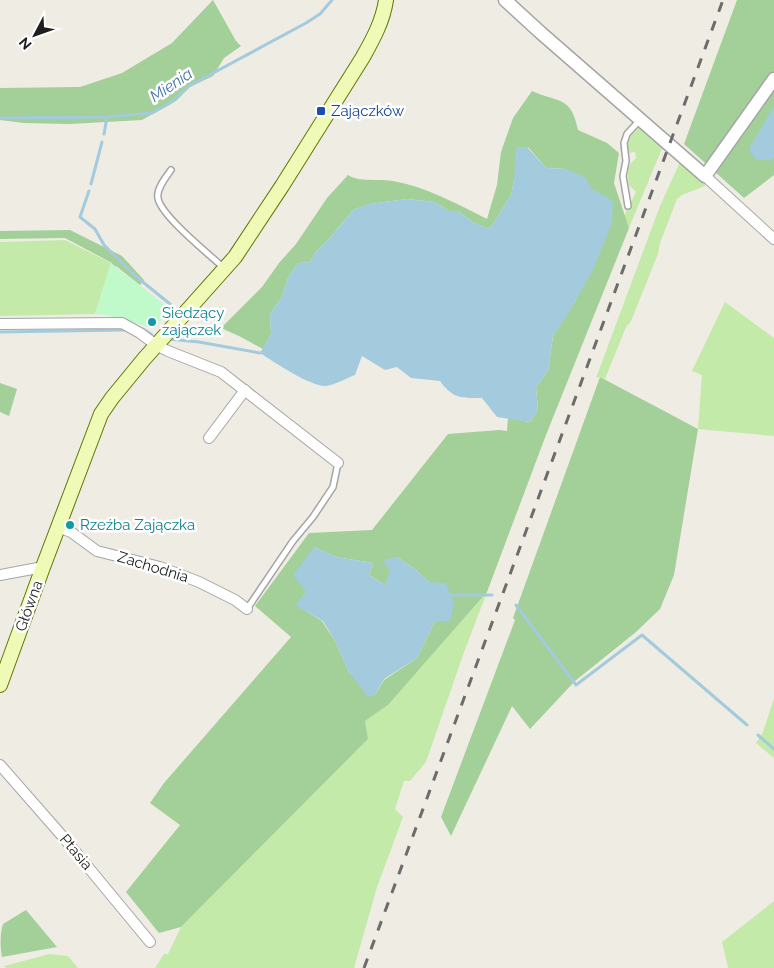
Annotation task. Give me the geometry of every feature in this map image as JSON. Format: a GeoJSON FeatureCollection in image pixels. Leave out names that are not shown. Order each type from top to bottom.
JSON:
{"type":"FeatureCollection","features":[{"type":"Feature","properties":{"kind":"main road","name":"Główna"},"geometry":{"type":"LineString","coordinates":[[0,685],[101,414],[156,345],[234,256],[282,186],[363,57],[374,38],[386,0]]}},
{"type":"Feature","properties":{"kind":"street"},"geometry":{"type":"LineString","coordinates":[[505,0],[774,239]]}},
{"type":"Feature","properties":{"kind":"street"},"geometry":{"type":"LineString","coordinates":[[705,176],[774,79]]}},
{"type":"Feature","properties":{"kind":"street"},"geometry":{"type":"LineString","coordinates":[[0,324],[122,323],[168,351],[222,372],[338,463]]}},
{"type":"Feature","properties":{"kind":"street"},"geometry":{"type":"LineString","coordinates":[[209,438],[245,390]]}},
{"type":"Feature","properties":{"kind":"street","name":"Zachodnia"},"geometry":{"type":"LineString","coordinates":[[58,527],[71,532],[97,551],[160,567],[235,600],[247,609]]}},
{"type":"Feature","properties":{"kind":"street"},"geometry":{"type":"LineString","coordinates":[[0,575],[43,567]]}},
{"type":"Feature","properties":{"kind":"street","name":"Ptasia"},"geometry":{"type":"LineString","coordinates":[[0,765],[64,838],[150,942]]}},
{"type":"Feature","properties":{"kind":"lane"},"geometry":{"type":"LineString","coordinates":[[628,206],[623,181],[626,161],[624,143],[627,134],[641,119]]}},
{"type":"Feature","properties":{"kind":"lane"},"geometry":{"type":"LineString","coordinates":[[171,170],[159,190],[158,198],[163,209],[224,268]]}},
{"type":"Feature","properties":{"kind":"lane"},"geometry":{"type":"LineString","coordinates":[[247,609],[293,541],[313,517],[333,487],[338,463]]}},
{"type":"Feature","properties":{"kind":"green space"},"geometry":{"type":"Polygon","coordinates":[[[213,0],[236,41],[241,46],[224,58],[213,76],[190,87],[176,101],[142,120],[70,124],[24,123],[0,120],[0,88],[80,87],[122,73],[172,43],[213,0]]]}},
{"type":"Feature","properties":{"kind":"green space"},"geometry":{"type":"Polygon","coordinates":[[[737,0],[774,0],[774,175],[744,198],[684,144],[737,0]]]}},
{"type":"Feature","properties":{"kind":"green space"},"geometry":{"type":"Polygon","coordinates":[[[532,91],[567,105],[572,111],[578,130],[607,143],[619,153],[614,183],[629,228],[546,435],[487,592],[388,705],[365,721],[368,739],[181,927],[159,933],[126,892],[180,825],[150,803],[164,783],[291,637],[255,606],[309,533],[372,530],[448,434],[507,431],[508,418],[530,422],[538,410],[536,387],[548,371],[553,336],[576,300],[591,188],[567,169],[546,168],[528,147],[514,180],[511,195],[490,229],[474,223],[458,211],[449,211],[435,202],[407,199],[369,204],[353,210],[315,253],[310,262],[298,263],[288,278],[282,297],[270,314],[271,334],[263,349],[221,328],[262,287],[279,263],[296,244],[327,198],[348,175],[358,179],[388,180],[418,187],[487,219],[497,185],[501,152],[513,118],[532,91]],[[314,547],[306,592],[296,605],[322,621],[335,641],[349,672],[375,695],[384,680],[417,658],[435,621],[429,582],[415,569],[397,557],[385,585],[369,575],[373,563],[336,557],[314,547]]]}},
{"type":"Feature","properties":{"kind":"green space"},"geometry":{"type":"Polygon","coordinates":[[[640,127],[663,146],[629,228],[624,216],[636,192],[629,185],[628,170],[636,158],[635,152],[628,153],[628,144],[632,135],[640,127]]]}},
{"type":"Feature","properties":{"kind":"green space"},"geometry":{"type":"Polygon","coordinates":[[[681,160],[705,183],[705,186],[682,195],[677,199],[660,243],[658,254],[605,379],[596,378],[660,206],[681,160]]]}},
{"type":"Feature","properties":{"kind":"green space"},"geometry":{"type":"Polygon","coordinates":[[[70,230],[122,256],[144,280],[140,285],[116,266],[99,304],[112,263],[65,238],[0,239],[0,231],[70,230]]]}},
{"type":"Feature","properties":{"kind":"green space"},"geometry":{"type":"Polygon","coordinates":[[[65,240],[111,263],[95,314],[0,316],[0,242],[65,240]]]}},
{"type":"Feature","properties":{"kind":"green space"},"geometry":{"type":"Polygon","coordinates":[[[111,263],[170,309],[154,328],[106,315],[95,314],[111,263]]]}},
{"type":"Feature","properties":{"kind":"green space"},"geometry":{"type":"Polygon","coordinates":[[[725,302],[774,338],[774,436],[698,429],[702,375],[692,371],[725,302]]]}},
{"type":"Feature","properties":{"kind":"green space"},"geometry":{"type":"Polygon","coordinates":[[[600,377],[698,429],[674,575],[660,609],[636,632],[575,681],[530,729],[512,706],[451,836],[441,817],[515,620],[513,618],[600,377]]]}},
{"type":"Feature","properties":{"kind":"green space"},"geometry":{"type":"Polygon","coordinates":[[[0,383],[17,389],[9,416],[0,412],[0,383]]]}},
{"type":"Feature","properties":{"kind":"green space"},"geometry":{"type":"Polygon","coordinates":[[[487,592],[426,762],[410,781],[404,781],[395,809],[403,817],[377,887],[354,968],[155,968],[164,954],[168,954],[181,927],[368,739],[365,721],[388,705],[487,592]]]}},
{"type":"Feature","properties":{"kind":"green space"},"geometry":{"type":"Polygon","coordinates":[[[774,698],[774,758],[756,743],[763,732],[774,698]]]}},
{"type":"Feature","properties":{"kind":"green space"},"geometry":{"type":"Polygon","coordinates":[[[774,901],[774,968],[728,968],[722,942],[774,901]]]}},
{"type":"Feature","properties":{"kind":"green space"},"geometry":{"type":"Polygon","coordinates":[[[26,910],[57,947],[2,957],[1,932],[3,924],[26,910]]]}},
{"type":"Feature","properties":{"kind":"green space"},"geometry":{"type":"Polygon","coordinates":[[[50,954],[68,956],[78,968],[6,968],[4,966],[50,954]]]}},
{"type":"Feature","properties":{"kind":"water"},"geometry":{"type":"Polygon","coordinates":[[[774,106],[774,157],[770,161],[756,159],[750,152],[750,147],[774,106]]]}},
{"type":"Feature","properties":{"kind":"water"},"geometry":{"type":"Polygon","coordinates":[[[516,147],[527,147],[546,168],[567,169],[586,178],[591,188],[613,201],[612,223],[594,268],[553,336],[548,371],[536,387],[538,410],[530,422],[497,417],[482,398],[458,396],[449,391],[440,381],[411,378],[397,367],[385,370],[362,356],[355,375],[326,386],[311,383],[260,353],[271,334],[270,314],[282,297],[288,278],[298,263],[310,262],[315,253],[353,210],[369,204],[407,199],[435,202],[449,211],[458,211],[474,223],[490,229],[511,195],[516,147]]]}},
{"type":"Feature","properties":{"kind":"water"},"geometry":{"type":"Polygon","coordinates":[[[314,547],[336,557],[373,563],[369,575],[385,585],[390,571],[383,560],[397,557],[415,569],[429,582],[446,583],[454,603],[450,621],[435,621],[417,658],[384,679],[375,695],[368,697],[349,672],[335,641],[323,621],[295,605],[306,592],[293,575],[314,547]]]}},
{"type":"Feature","properties":{"kind":"waterway","name":"Mienia"},"geometry":{"type":"LineString","coordinates":[[0,118],[107,117],[152,113],[170,103],[189,86],[306,23],[320,14],[332,0]]}},
{"type":"Feature","properties":{"kind":"waterway"},"geometry":{"type":"LineString","coordinates":[[104,134],[107,117]]}},
{"type":"Feature","properties":{"kind":"waterway"},"geometry":{"type":"LineString","coordinates":[[91,184],[102,142]]}},
{"type":"Feature","properties":{"kind":"waterway"},"geometry":{"type":"LineString","coordinates":[[89,191],[80,217],[95,229],[104,245],[133,274],[170,304]]}},
{"type":"Feature","properties":{"kind":"waterway"},"geometry":{"type":"LineString","coordinates":[[143,329],[152,335]]}},
{"type":"Feature","properties":{"kind":"waterway"},"geometry":{"type":"LineString","coordinates":[[0,332],[125,330]]}},
{"type":"Feature","properties":{"kind":"waterway"},"geometry":{"type":"LineString","coordinates":[[168,339],[199,342],[260,353]]}},
{"type":"Feature","properties":{"kind":"waterway"},"geometry":{"type":"LineString","coordinates":[[451,595],[492,595]]}},
{"type":"Feature","properties":{"kind":"waterway"},"geometry":{"type":"LineString","coordinates":[[516,605],[576,685],[642,635],[747,725]]}},
{"type":"Feature","properties":{"kind":"waterway"},"geometry":{"type":"LineString","coordinates":[[758,735],[774,749]]}},
{"type":"Feature","properties":{"kind":"railway"},"geometry":{"type":"LineString","coordinates":[[364,968],[723,0]]}},
{"type":"Feature","properties":{"kind":"place","name":"Zajączków"},"geometry":{"type":"Point","coordinates":[321,111]}},
{"type":"Feature","properties":{"kind":"place","name":"Siedzący zajączek"},"geometry":{"type":"Point","coordinates":[152,322]}},
{"type":"Feature","properties":{"kind":"place","name":"Rzeźba Zajączka"},"geometry":{"type":"Point","coordinates":[70,525]}}]}
